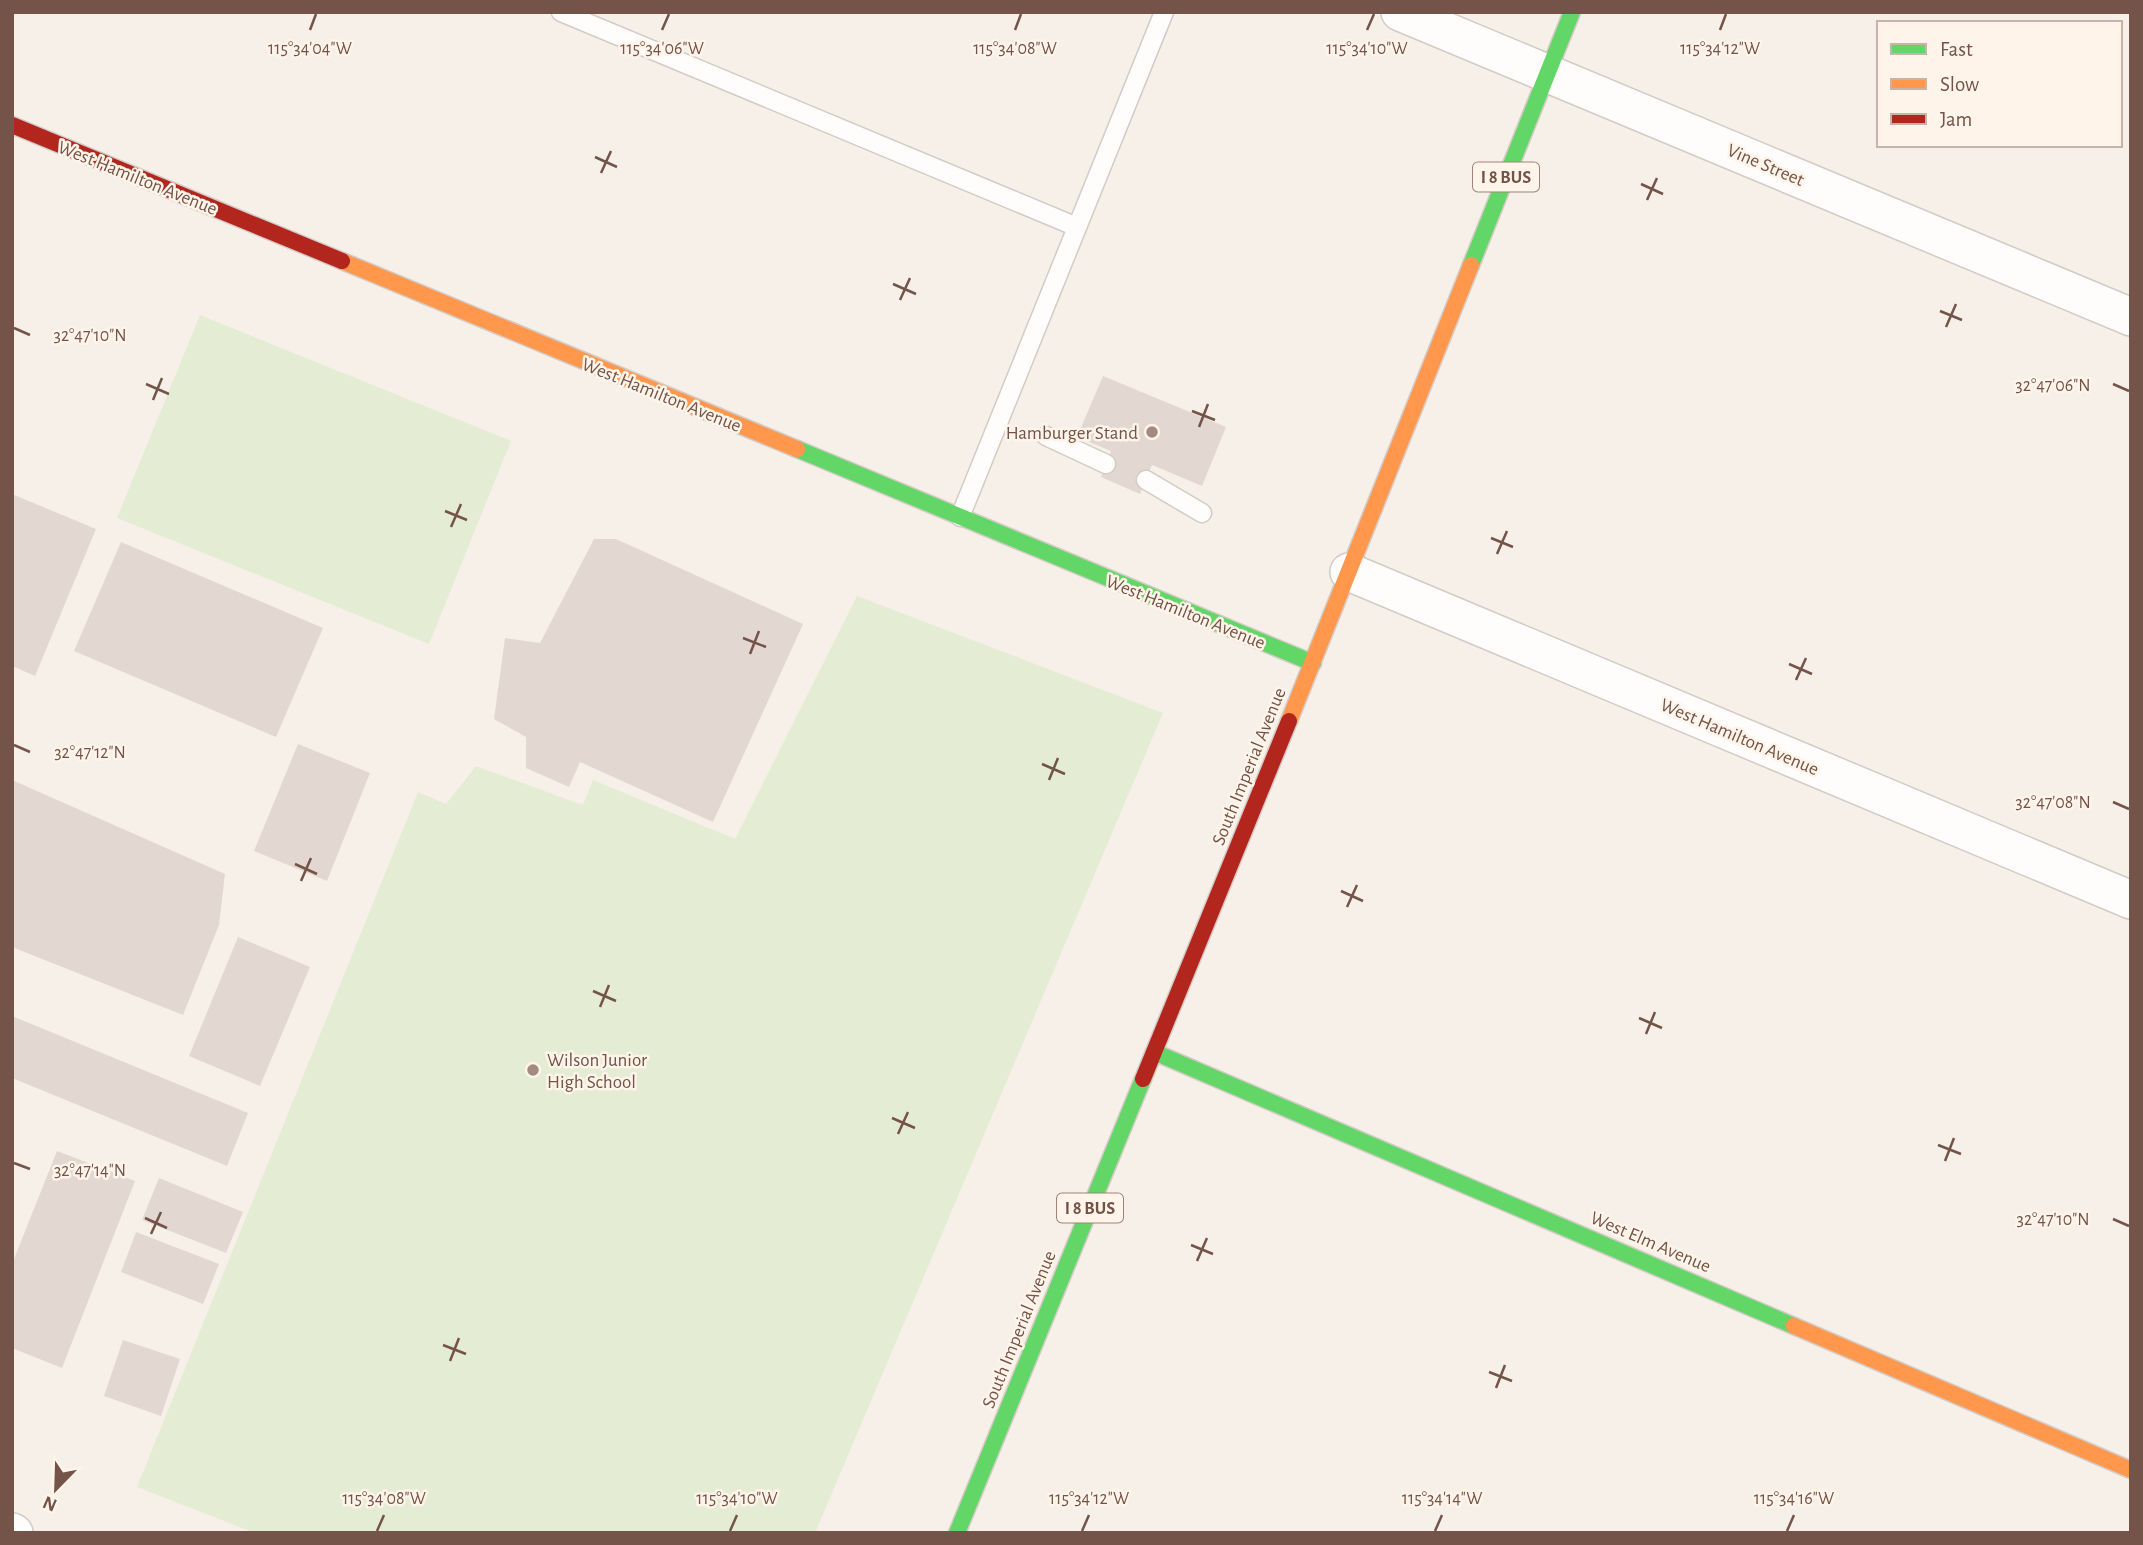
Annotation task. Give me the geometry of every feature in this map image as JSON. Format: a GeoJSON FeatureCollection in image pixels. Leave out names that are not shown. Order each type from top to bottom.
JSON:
{"type":"FeatureCollection","features":[{"type":"Feature","properties":{"kind":"main road","name":"South Imperial Avenue"},"geometry":{"type":"LineString","coordinates":[[957,1533],[1313,663],[1572,12]]}},
{"type":"Feature","properties":{"kind":"main road","name":"West Hamilton Avenue"},"geometry":{"type":"LineString","coordinates":[[12,125],[1313,663]]}},
{"type":"Feature","properties":{"kind":"main road","name":"West Elm Avenue"},"geometry":{"type":"LineString","coordinates":[[1154,1052],[2131,1470]]}},
{"type":"Feature","properties":{"kind":"street","name":"Vine Street"},"geometry":{"type":"LineString","coordinates":[[1400,12],[2131,317]]}},
{"type":"Feature","properties":{"kind":"street","name":"West Hamilton Avenue"},"geometry":{"type":"LineString","coordinates":[[1349,572],[2131,900]]}},
{"type":"Feature","properties":{"kind":"lane"},"geometry":{"type":"LineString","coordinates":[[561,12],[1077,227]]}},
{"type":"Feature","properties":{"kind":"lane"},"geometry":{"type":"LineString","coordinates":[[960,517],[1164,12]]}},
{"type":"Feature","properties":{"kind":"lane"},"geometry":{"type":"LineString","coordinates":[[1046,436],[1106,464]]}},
{"type":"Feature","properties":{"kind":"lane"},"geometry":{"type":"LineString","coordinates":[[1146,480],[1202,513]]}},
{"type":"Feature","properties":{"kind":"green space"},"geometry":{"type":"Polygon","coordinates":[[[200,315],[511,441],[429,644],[117,518],[200,315]]]}},
{"type":"Feature","properties":{"kind":"green space"},"geometry":{"type":"Polygon","coordinates":[[[857,596],[1163,713],[815,1533],[255,1533],[137,1487],[418,792],[446,804],[476,766],[583,805],[593,780],[735,839],[857,596]]]}},
{"type":"Feature","properties":{"kind":"building","name":"Hamburger Stand"},"geometry":{"type":"Polygon","coordinates":[[[1103,376],[1226,427],[1202,486],[1152,465],[1140,494],[1101,477],[1111,451],[1077,437],[1103,376]]]}},
{"type":"Feature","properties":{"kind":"building"},"geometry":{"type":"Polygon","coordinates":[[[12,494],[96,529],[35,676],[12,666],[12,494]]]}},
{"type":"Feature","properties":{"kind":"building"},"geometry":{"type":"Polygon","coordinates":[[[594,539],[616,539],[803,624],[713,822],[580,762],[569,787],[526,768],[526,737],[494,719],[505,638],[540,643],[594,539]]]}},
{"type":"Feature","properties":{"kind":"building"},"geometry":{"type":"Polygon","coordinates":[[[121,542],[323,628],[276,737],[74,651],[121,542]]]}},
{"type":"Feature","properties":{"kind":"building"},"geometry":{"type":"Polygon","coordinates":[[[298,744],[370,773],[327,881],[254,851],[298,744]]]}},
{"type":"Feature","properties":{"kind":"building"},"geometry":{"type":"Polygon","coordinates":[[[12,780],[225,874],[219,925],[183,1015],[12,947],[12,780]]]}},
{"type":"Feature","properties":{"kind":"building"},"geometry":{"type":"Polygon","coordinates":[[[238,937],[310,967],[260,1086],[189,1056],[238,937]]]}},
{"type":"Feature","properties":{"kind":"building"},"geometry":{"type":"Polygon","coordinates":[[[12,1016],[248,1113],[227,1166],[12,1078],[12,1016]]]}},
{"type":"Feature","properties":{"kind":"building"},"geometry":{"type":"Polygon","coordinates":[[[57,1151],[135,1181],[62,1368],[12,1348],[12,1264],[57,1151]]]}},
{"type":"Feature","properties":{"kind":"building"},"geometry":{"type":"Polygon","coordinates":[[[159,1178],[243,1212],[226,1253],[142,1220],[159,1178]]]}},
{"type":"Feature","properties":{"kind":"building"},"geometry":{"type":"Polygon","coordinates":[[[136,1232],[219,1264],[203,1304],[121,1272],[136,1232]]]}},
{"type":"Feature","properties":{"kind":"building"},"geometry":{"type":"Polygon","coordinates":[[[123,1340],[180,1359],[161,1416],[104,1396],[123,1340]]]}},
{"type":"Feature","properties":{"kind":"traffic: fast"},"geometry":{"type":"LineString","coordinates":[[1471,265],[1572,12]]}},
{"type":"Feature","properties":{"kind":"traffic: fast"},"geometry":{"type":"LineString","coordinates":[[797,449],[1313,663]]}},
{"type":"Feature","properties":{"kind":"traffic: fast"},"geometry":{"type":"LineString","coordinates":[[1154,1052],[1794,1326]]}},
{"type":"Feature","properties":{"kind":"traffic: fast"},"geometry":{"type":"LineString","coordinates":[[957,1533],[1143,1079]]}},
{"type":"Feature","properties":{"kind":"traffic: slow"},"geometry":{"type":"LineString","coordinates":[[342,261],[797,449]]}},
{"type":"Feature","properties":{"kind":"traffic: slow"},"geometry":{"type":"LineString","coordinates":[[1289,721],[1471,265]]}},
{"type":"Feature","properties":{"kind":"traffic: slow"},"geometry":{"type":"LineString","coordinates":[[1794,1326],[2131,1470]]}},
{"type":"Feature","properties":{"kind":"traffic: jam"},"geometry":{"type":"LineString","coordinates":[[12,125],[342,261]]}},
{"type":"Feature","properties":{"kind":"traffic: jam"},"geometry":{"type":"LineString","coordinates":[[1143,1079],[1289,721]]}},
{"type":"Feature","properties":{"kind":"place","name":"Hamburger Stand"},"geometry":{"type":"Point","coordinates":[1152,432]}},
{"type":"Feature","properties":{"kind":"place","name":"Wilson Junior High School"},"geometry":{"type":"Point","coordinates":[533,1070]}}]}
